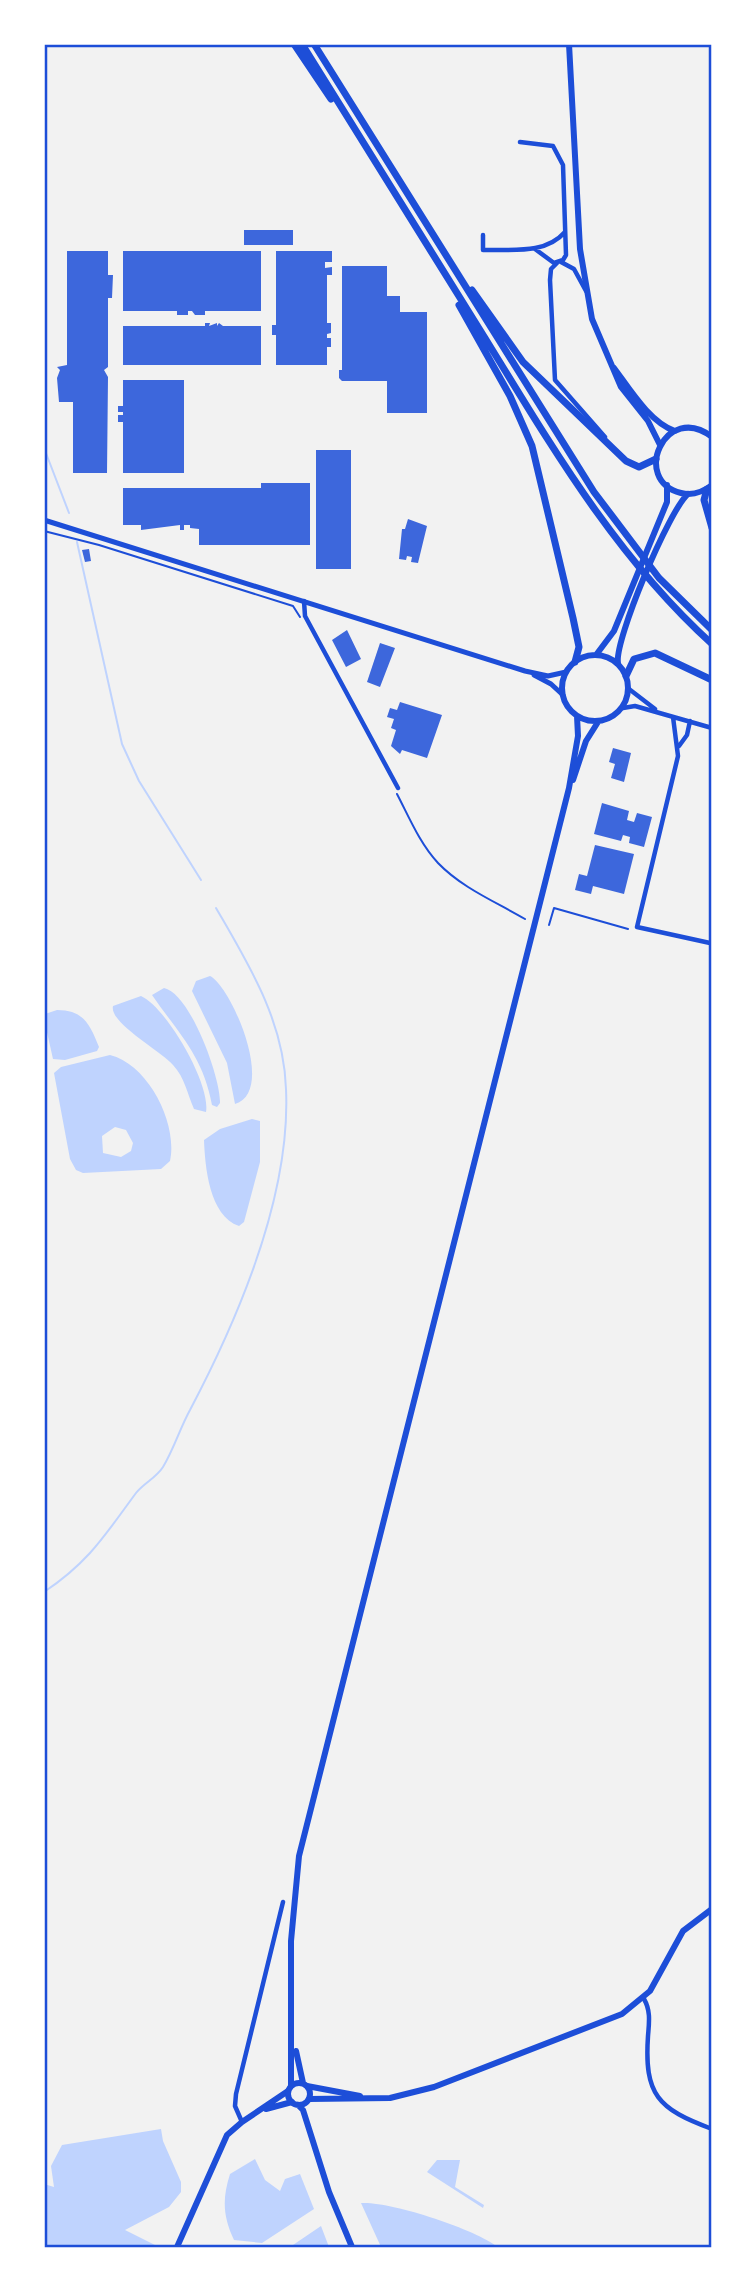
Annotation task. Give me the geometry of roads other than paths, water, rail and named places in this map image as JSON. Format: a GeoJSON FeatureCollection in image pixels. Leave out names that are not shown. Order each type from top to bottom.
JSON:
{"type":"FeatureCollection","features":[{"type":"Feature","properties":{"kind":"highway"},"geometry":{"type":"LineString","coordinates":[[294,44],[393,190],[500,377],[527,432],[559,551],[579,648],[575,662]]}},
{"type":"Feature","properties":{"kind":"highway"},"geometry":{"type":"LineString","coordinates":[[302,44],[605,526],[654,588],[712,644]]}},
{"type":"Feature","properties":{"kind":"highway"},"geometry":{"type":"LineString","coordinates":[[314,44],[594,492],[659,578],[712,630]]}},
{"type":"Feature","properties":{"kind":"highway"},"geometry":{"type":"LineString","coordinates":[[402,185],[512,349],[542,382],[619,454],[639,467],[656,459]]}},
{"type":"Feature","properties":{"kind":"highway"},"geometry":{"type":"LineString","coordinates":[[709,487],[705,500],[712,528]]}},
{"type":"Feature","properties":{"kind":"highway"},"geometry":{"type":"LineString","coordinates":[[626,676],[634,659],[655,653],[712,680]]}},
{"type":"Feature","properties":{"kind":"main road"},"geometry":{"type":"LineString","coordinates":[[569,44],[580,249],[592,319],[621,387],[648,421],[660,444]]}},
{"type":"Feature","properties":{"kind":"main road"},"geometry":{"type":"LineString","coordinates":[[610,362],[642,403],[667,427],[675,431]]}},
{"type":"Feature","properties":{"kind":"main road"},"geometry":{"type":"LineString","coordinates":[[688,494],[667,485],[658,474],[656,459],[660,444],[675,431],[695,428],[712,437]]}},
{"type":"Feature","properties":{"kind":"main road"},"geometry":{"type":"LineString","coordinates":[[667,485],[667,502],[614,631],[596,655],[575,662],[566,672],[563,695],[566,705],[577,716],[598,722],[612,717],[623,708],[629,690],[626,676],[619,665],[619,644],[635,602],[674,510],[688,494],[709,487]]}},
{"type":"Feature","properties":{"kind":"main road"},"geometry":{"type":"LineString","coordinates":[[596,655],[619,665]]}},
{"type":"Feature","properties":{"kind":"main road"},"geometry":{"type":"LineString","coordinates":[[311,2133],[295,2104],[290,2088],[294,2036],[292,1921],[305,1828],[569,788],[578,736],[577,716]]}},
{"type":"Feature","properties":{"kind":"main road"},"geometry":{"type":"LineString","coordinates":[[569,788],[586,741],[598,722]]}},
{"type":"Feature","properties":{"kind":"main road"},"geometry":{"type":"LineString","coordinates":[[264,2109],[308,2100],[369,2098],[410,2093],[456,2081],[622,2014],[644,1999],[683,1931],[712,1909]]}},
{"type":"Feature","properties":{"kind":"main road"},"geometry":{"type":"LineString","coordinates":[[294,2036],[308,2100],[311,2133],[329,2192],[352,2247]]}},
{"type":"Feature","properties":{"kind":"main road"},"geometry":{"type":"LineString","coordinates":[[177,2247],[221,2146],[242,2122],[264,2109],[290,2088],[305,2085],[369,2098]]}},
{"type":"Feature","properties":{"kind":"street"},"geometry":{"type":"LineString","coordinates":[[520,142],[548,144],[560,153],[563,165],[566,255],[551,269],[550,280],[554,374],[562,390],[619,454]]}},
{"type":"Feature","properties":{"kind":"street"},"geometry":{"type":"LineString","coordinates":[[483,235],[483,250],[535,249],[556,240],[565,231]]}},
{"type":"Feature","properties":{"kind":"street"},"geometry":{"type":"LineString","coordinates":[[556,240],[565,245]]}},
{"type":"Feature","properties":{"kind":"street"},"geometry":{"type":"LineString","coordinates":[[544,254],[545,246]]}},
{"type":"Feature","properties":{"kind":"street"},"geometry":{"type":"LineString","coordinates":[[535,249],[544,254],[548,261],[574,270],[586,291]]}},
{"type":"Feature","properties":{"kind":"street"},"geometry":{"type":"LineString","coordinates":[[44,520],[524,671],[548,676],[566,672]]}},
{"type":"Feature","properties":{"kind":"street"},"geometry":{"type":"LineString","coordinates":[[304,600],[305,616],[398,791]]}},
{"type":"Feature","properties":{"kind":"street"},"geometry":{"type":"LineString","coordinates":[[524,671],[551,684],[563,695]]}},
{"type":"Feature","properties":{"kind":"street"},"geometry":{"type":"LineString","coordinates":[[629,690],[658,711]]}},
{"type":"Feature","properties":{"kind":"street"},"geometry":{"type":"LineString","coordinates":[[623,708],[635,706],[658,711],[712,728]]}},
{"type":"Feature","properties":{"kind":"street"},"geometry":{"type":"LineString","coordinates":[[673,717],[679,746]]}},
{"type":"Feature","properties":{"kind":"street"},"geometry":{"type":"LineString","coordinates":[[690,721],[687,735],[679,746],[636,928],[711,941],[712,966]]}},
{"type":"Feature","properties":{"kind":"street"},"geometry":{"type":"LineString","coordinates":[[242,2122],[235,2106],[236,2094],[283,1902]]}},
{"type":"Feature","properties":{"kind":"street"},"geometry":{"type":"LineString","coordinates":[[644,1999],[650,2013],[646,2067],[653,2090],[677,2114],[712,2129]]}},
{"type":"Feature","properties":{"kind":"water"},"geometry":{"type":"Polygon","coordinates":[[[210,976],[229,998],[246,1039],[251,1060],[252,1080],[247,1095],[235,1104],[227,1063],[192,991],[196,981],[210,976]]]}},
{"type":"Feature","properties":{"kind":"water"},"geometry":{"type":"Polygon","coordinates":[[[164,988],[174,993],[184,1005],[202,1038],[219,1091],[220,1103],[217,1107],[212,1105],[196,1059],[152,995],[164,988]]]}},
{"type":"Feature","properties":{"kind":"water"},"geometry":{"type":"Polygon","coordinates":[[[141,996],[162,1015],[185,1048],[206,1099],[206,1112],[194,1109],[183,1080],[173,1065],[127,1028],[114,1013],[113,1006],[141,996]]]}},
{"type":"Feature","properties":{"kind":"water"},"geometry":{"type":"Polygon","coordinates":[[[57,1010],[74,1013],[85,1020],[99,1047],[97,1051],[65,1060],[53,1059],[44,1019],[45,1014],[57,1010]]]}},
{"type":"Feature","properties":{"kind":"water"},"geometry":{"type":"Polygon","coordinates":[[[110,1055],[137,1071],[158,1098],[165,1114],[171,1146],[170,1161],[161,1169],[83,1173],[76,1170],[70,1159],[54,1073],[61,1067],[110,1055]],[[115,1127],[102,1136],[103,1153],[121,1157],[131,1151],[133,1143],[126,1130],[115,1127]]]}},
{"type":"Feature","properties":{"kind":"water"},"geometry":{"type":"Polygon","coordinates":[[[252,1119],[260,1121],[260,1162],[244,1222],[239,1226],[221,1212],[215,1201],[208,1176],[204,1140],[220,1129],[252,1119]]]}},
{"type":"Feature","properties":{"kind":"water"},"geometry":{"type":"Polygon","coordinates":[[[161,2129],[163,2141],[181,2182],[181,2192],[169,2207],[125,2230],[159,2247],[44,2247],[44,2184],[54,2187],[51,2166],[62,2145],[161,2129]]]}},
{"type":"Feature","properties":{"kind":"water"},"geometry":{"type":"Polygon","coordinates":[[[255,2159],[265,2180],[280,2191],[285,2179],[300,2174],[314,2209],[262,2243],[234,2240],[225,2208],[230,2174],[255,2159]]]}},
{"type":"Feature","properties":{"kind":"water"},"geometry":{"type":"Polygon","coordinates":[[[437,2160],[460,2160],[455,2187],[484,2205],[483,2208],[427,2172],[437,2160]]]}},
{"type":"Feature","properties":{"kind":"water"},"geometry":{"type":"Polygon","coordinates":[[[361,2203],[411,2211],[471,2232],[498,2247],[381,2247],[361,2203]]]}},
{"type":"Feature","properties":{"kind":"water"},"geometry":{"type":"Polygon","coordinates":[[[321,2226],[329,2247],[290,2247],[321,2226]]]}},
{"type":"Feature","properties":{"kind":"waterway"},"geometry":{"type":"LineString","coordinates":[[44,448],[69,513]]}},
{"type":"Feature","properties":{"kind":"waterway"},"geometry":{"type":"LineString","coordinates":[[77,542],[122,744],[139,781],[201,880]]}},
{"type":"Feature","properties":{"kind":"waterway"},"geometry":{"type":"LineString","coordinates":[[44,1592],[85,1559],[136,1493],[163,1467],[226,1336],[243,1296],[271,1213],[285,1130],[284,1064],[279,1040],[263,994],[216,908]]}}]}
